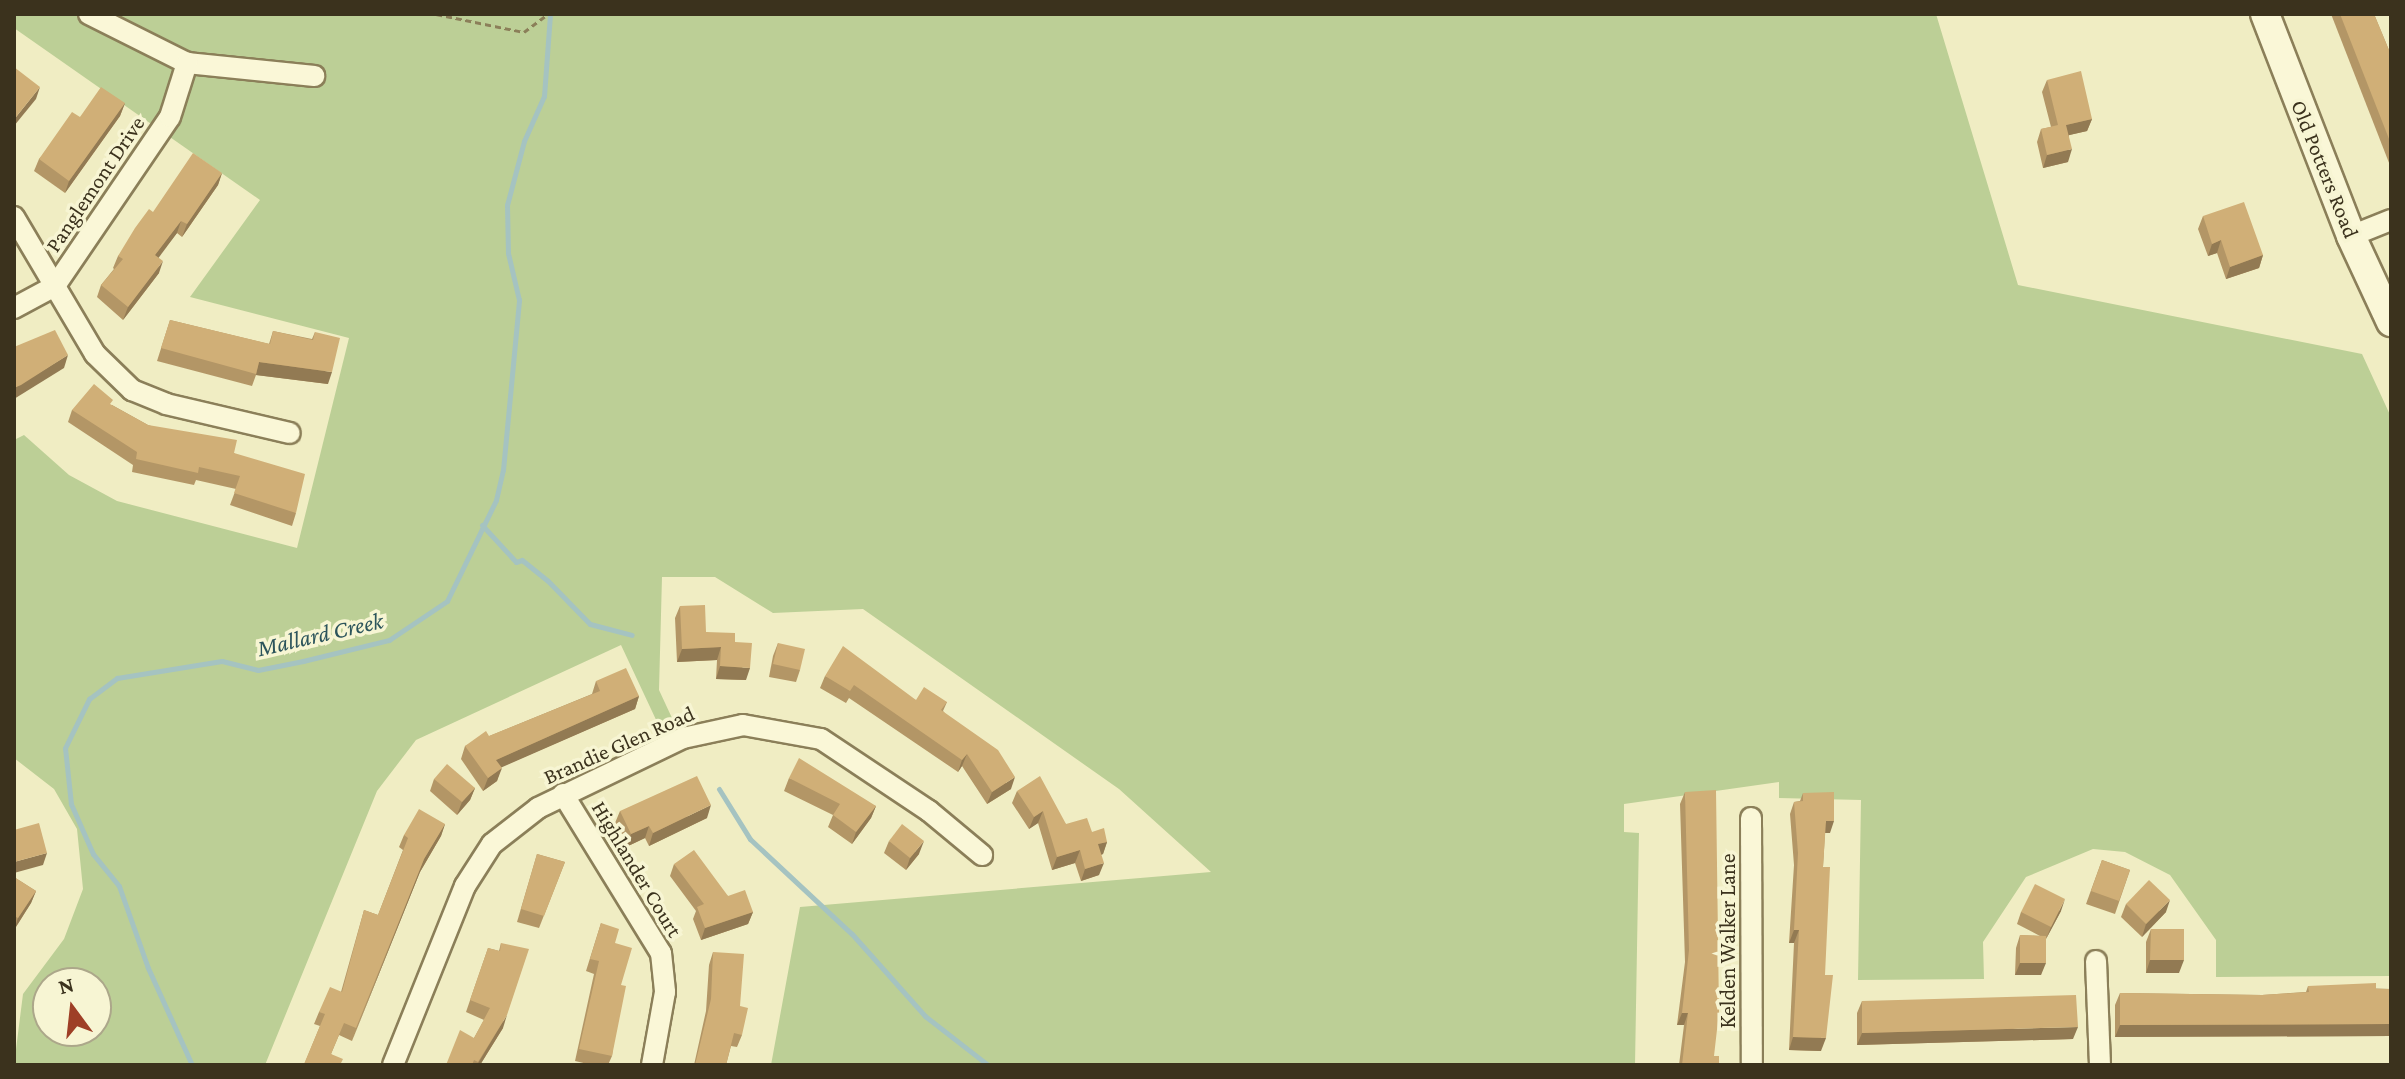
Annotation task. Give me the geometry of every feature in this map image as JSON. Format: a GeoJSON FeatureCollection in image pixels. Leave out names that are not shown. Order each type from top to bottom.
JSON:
{"type":"FeatureCollection","features":[{"type":"Feature","properties":{"kind":"street"},"geometry":{"type":"LineString","coordinates":[[89,14],[187,63],[314,76]]}},
{"type":"Feature","properties":{"kind":"street","name":"Old Potters Road"},"geometry":{"type":"LineString","coordinates":[[2265,14],[2351,236],[2391,322]]}},
{"type":"Feature","properties":{"kind":"street","name":"Panglemont Drive"},"geometry":{"type":"LineString","coordinates":[[14,308],[55,286],[170,117],[187,63]]}},
{"type":"Feature","properties":{"kind":"street"},"geometry":{"type":"LineString","coordinates":[[14,217],[95,354],[132,390],[166,404],[290,433]]}},
{"type":"Feature","properties":{"kind":"street"},"geometry":{"type":"LineString","coordinates":[[2351,236],[2391,220]]}},
{"type":"Feature","properties":{"kind":"street","name":"Brandie Glen Road"},"geometry":{"type":"LineString","coordinates":[[393,1065],[478,863],[511,827],[563,794],[683,738],[743,725],[798,731],[842,750],[982,855]]}},
{"type":"Feature","properties":{"kind":"street","name":"Highlander Court"},"geometry":{"type":"LineString","coordinates":[[563,794],[661,953],[665,992],[652,1065]]}},
{"type":"Feature","properties":{"kind":"street","name":"Kelden Walker Lane"},"geometry":{"type":"LineString","coordinates":[[1751,818],[1752,1065]]}},
{"type":"Feature","properties":{"kind":"street"},"geometry":{"type":"LineString","coordinates":[[2096,961],[2100,1065]]}},
{"type":"Feature","properties":{"kind":"path"},"geometry":{"type":"LineString","coordinates":[[436,14],[524,32],[548,14]]}},
{"type":"Feature","properties":{"kind":"green space"},"geometry":{"type":"Polygon","coordinates":[[[14,14],[1936,14],[2018,285],[2362,354],[2391,417],[2391,976],[2216,977],[2216,940],[2170,875],[2125,852],[2093,849],[2026,877],[1983,942],[1984,979],[1858,980],[1861,800],[1779,798],[1779,782],[1624,804],[1624,832],[1639,833],[1635,1065],[771,1065],[800,907],[1211,872],[1119,789],[863,609],[773,613],[715,577],[662,577],[659,690],[672,718],[658,724],[621,645],[416,740],[377,791],[265,1065],[14,1065],[23,994],[32,982],[32,1047],[112,1047],[112,967],[43,967],[64,939],[83,889],[77,829],[54,789],[14,758],[14,440],[24,435],[69,475],[117,501],[297,548],[349,338],[190,297],[260,200],[14,28],[14,14]]]}},
{"type":"Feature","properties":{"kind":"building"},"geometry":{"type":"Polygon","coordinates":[[[2340,14],[2374,14],[2391,55],[2391,144],[2340,14]]]}},
{"type":"Feature","properties":{"kind":"building"},"geometry":{"type":"Polygon","coordinates":[[[14,67],[40,87],[16,117],[14,116],[14,67]]]}},
{"type":"Feature","properties":{"kind":"building"},"geometry":{"type":"Polygon","coordinates":[[[2081,71],[2092,119],[2066,125],[2072,149],[2047,155],[2041,129],[2058,125],[2047,80],[2081,71]]]}},
{"type":"Feature","properties":{"kind":"building"},"geometry":{"type":"Polygon","coordinates":[[[101,87],[125,103],[69,181],[39,159],[72,112],[80,117],[101,87]]]}},
{"type":"Feature","properties":{"kind":"building"},"geometry":{"type":"Polygon","coordinates":[[[193,153],[222,173],[187,224],[181,221],[155,255],[163,261],[128,307],[101,285],[123,259],[118,256],[135,228],[149,209],[153,212],[193,153]]]}},
{"type":"Feature","properties":{"kind":"building"},"geometry":{"type":"Polygon","coordinates":[[[2244,202],[2263,255],[2230,267],[2221,240],[2212,244],[2203,216],[2244,202]]]}},
{"type":"Feature","properties":{"kind":"building"},"geometry":{"type":"Polygon","coordinates":[[[170,320],[270,344],[273,331],[313,340],[315,332],[340,338],[332,372],[259,362],[256,374],[161,348],[170,320]]]}},
{"type":"Feature","properties":{"kind":"building"},"geometry":{"type":"Polygon","coordinates":[[[55,330],[68,355],[14,388],[14,347],[55,330]]]}},
{"type":"Feature","properties":{"kind":"building"},"geometry":{"type":"Polygon","coordinates":[[[94,384],[113,400],[110,404],[148,425],[237,440],[234,453],[305,474],[296,513],[234,493],[240,476],[199,467],[198,473],[136,459],[137,452],[72,410],[94,384]]]}},
{"type":"Feature","properties":{"kind":"building"},"geometry":{"type":"Polygon","coordinates":[[[705,605],[706,632],[735,633],[735,642],[752,643],[750,668],[720,666],[721,647],[682,649],[680,606],[705,605]]]}},
{"type":"Feature","properties":{"kind":"building"},"geometry":{"type":"Polygon","coordinates":[[[778,643],[805,649],[800,670],[773,664],[778,643]]]}},
{"type":"Feature","properties":{"kind":"building"},"geometry":{"type":"Polygon","coordinates":[[[843,646],[916,700],[924,687],[947,702],[941,710],[998,750],[1015,777],[992,792],[967,754],[962,760],[854,685],[850,691],[825,676],[843,646]]]}},
{"type":"Feature","properties":{"kind":"building"},"geometry":{"type":"Polygon","coordinates":[[[626,668],[639,696],[496,760],[502,768],[488,778],[465,746],[486,731],[489,736],[600,691],[596,681],[626,668]]]}},
{"type":"Feature","properties":{"kind":"building"},"geometry":{"type":"Polygon","coordinates":[[[799,758],[876,806],[856,832],[833,815],[840,804],[789,778],[799,758]]]}},
{"type":"Feature","properties":{"kind":"building"},"geometry":{"type":"Polygon","coordinates":[[[447,764],[475,788],[462,802],[434,779],[447,764]]]}},
{"type":"Feature","properties":{"kind":"building"},"geometry":{"type":"Polygon","coordinates":[[[697,776],[711,805],[653,833],[649,826],[631,834],[620,811],[697,776]]]}},
{"type":"Feature","properties":{"kind":"building"},"geometry":{"type":"Polygon","coordinates":[[[1040,776],[1066,824],[1087,818],[1092,832],[1104,828],[1107,842],[1098,844],[1104,863],[1085,869],[1080,850],[1057,857],[1043,811],[1034,817],[1017,791],[1040,776]]]}},
{"type":"Feature","properties":{"kind":"building"},"geometry":{"type":"Polygon","coordinates":[[[1716,790],[1719,1012],[1714,1056],[1719,1056],[1719,1065],[1682,1065],[1688,1013],[1682,1013],[1689,950],[1685,792],[1716,790]]]}},
{"type":"Feature","properties":{"kind":"building"},"geometry":{"type":"Polygon","coordinates":[[[1834,792],[1834,821],[1826,821],[1823,867],[1830,867],[1825,975],[1833,975],[1826,1038],[1793,1037],[1799,930],[1794,930],[1798,853],[1794,802],[1803,801],[1803,793],[1834,792]]]}},
{"type":"Feature","properties":{"kind":"building"},"geometry":{"type":"Polygon","coordinates":[[[419,809],[445,824],[424,859],[356,1028],[344,1023],[331,1054],[343,1059],[340,1065],[304,1064],[325,1014],[319,1012],[330,987],[342,992],[364,910],[378,915],[408,838],[404,835],[419,809]]]}},
{"type":"Feature","properties":{"kind":"building"},"geometry":{"type":"Polygon","coordinates":[[[39,823],[47,853],[14,862],[14,830],[39,823]]]}},
{"type":"Feature","properties":{"kind":"building"},"geometry":{"type":"Polygon","coordinates":[[[902,824],[924,841],[910,858],[889,841],[902,824]]]}},
{"type":"Feature","properties":{"kind":"building"},"geometry":{"type":"Polygon","coordinates":[[[694,850],[728,896],[745,890],[753,912],[705,928],[697,907],[704,904],[674,864],[694,850]]]}},
{"type":"Feature","properties":{"kind":"building"},"geometry":{"type":"Polygon","coordinates":[[[537,854],[565,862],[544,916],[521,909],[537,854]]]}},
{"type":"Feature","properties":{"kind":"building"},"geometry":{"type":"Polygon","coordinates":[[[2102,860],[2130,870],[2119,901],[2091,891],[2102,860]]]}},
{"type":"Feature","properties":{"kind":"building"},"geometry":{"type":"Polygon","coordinates":[[[14,877],[36,891],[18,918],[14,916],[14,877]]]}},
{"type":"Feature","properties":{"kind":"building"},"geometry":{"type":"Polygon","coordinates":[[[2149,880],[2170,900],[2146,924],[2126,904],[2149,880]]]}},
{"type":"Feature","properties":{"kind":"building"},"geometry":{"type":"Polygon","coordinates":[[[2035,884],[2065,899],[2051,927],[2021,912],[2035,884]]]}},
{"type":"Feature","properties":{"kind":"building"},"geometry":{"type":"Polygon","coordinates":[[[601,923],[619,929],[615,943],[632,948],[621,985],[626,986],[612,1056],[579,1049],[599,961],[590,959],[601,923]]]}},
{"type":"Feature","properties":{"kind":"building"},"geometry":{"type":"Polygon","coordinates":[[[2151,929],[2184,929],[2184,960],[2150,960],[2151,929]]]}},
{"type":"Feature","properties":{"kind":"building"},"geometry":{"type":"Polygon","coordinates":[[[2020,935],[2046,936],[2046,963],[2020,963],[2020,935]]]}},
{"type":"Feature","properties":{"kind":"building"},"geometry":{"type":"Polygon","coordinates":[[[501,943],[529,949],[507,1015],[478,1062],[474,1060],[472,1065],[446,1065],[460,1030],[474,1038],[490,1008],[470,1000],[488,948],[500,951],[501,943]]]}},
{"type":"Feature","properties":{"kind":"building"},"geometry":{"type":"Polygon","coordinates":[[[713,952],[744,954],[740,1006],[748,1008],[742,1035],[734,1033],[726,1065],[695,1065],[711,999],[713,952]]]}},
{"type":"Feature","properties":{"kind":"building"},"geometry":{"type":"Polygon","coordinates":[[[2376,983],[2376,989],[2391,989],[2391,1024],[2120,1025],[2120,993],[2262,995],[2309,992],[2308,986],[2376,983]]]}},
{"type":"Feature","properties":{"kind":"building"},"geometry":{"type":"Polygon","coordinates":[[[2076,995],[2078,1027],[1862,1033],[1862,1001],[2076,995]]]}},
{"type":"Feature","properties":{"kind":"waterway","name":"Mallard Creek"},"geometry":{"type":"LineString","coordinates":[[192,1065],[148,968],[119,886],[93,854],[71,804],[65,748],[89,699],[117,678],[222,661],[258,670],[303,661],[389,640],[447,601],[496,500],[503,470],[519,300],[508,253],[507,205],[524,141],[544,96],[550,14]]}},
{"type":"Feature","properties":{"kind":"waterway"},"geometry":{"type":"LineString","coordinates":[[482,525],[516,562],[522,560],[548,581],[590,624],[632,635]]}},
{"type":"Feature","properties":{"kind":"waterway"},"geometry":{"type":"LineString","coordinates":[[719,789],[750,839],[852,934],[925,1016],[988,1065]]}}]}
